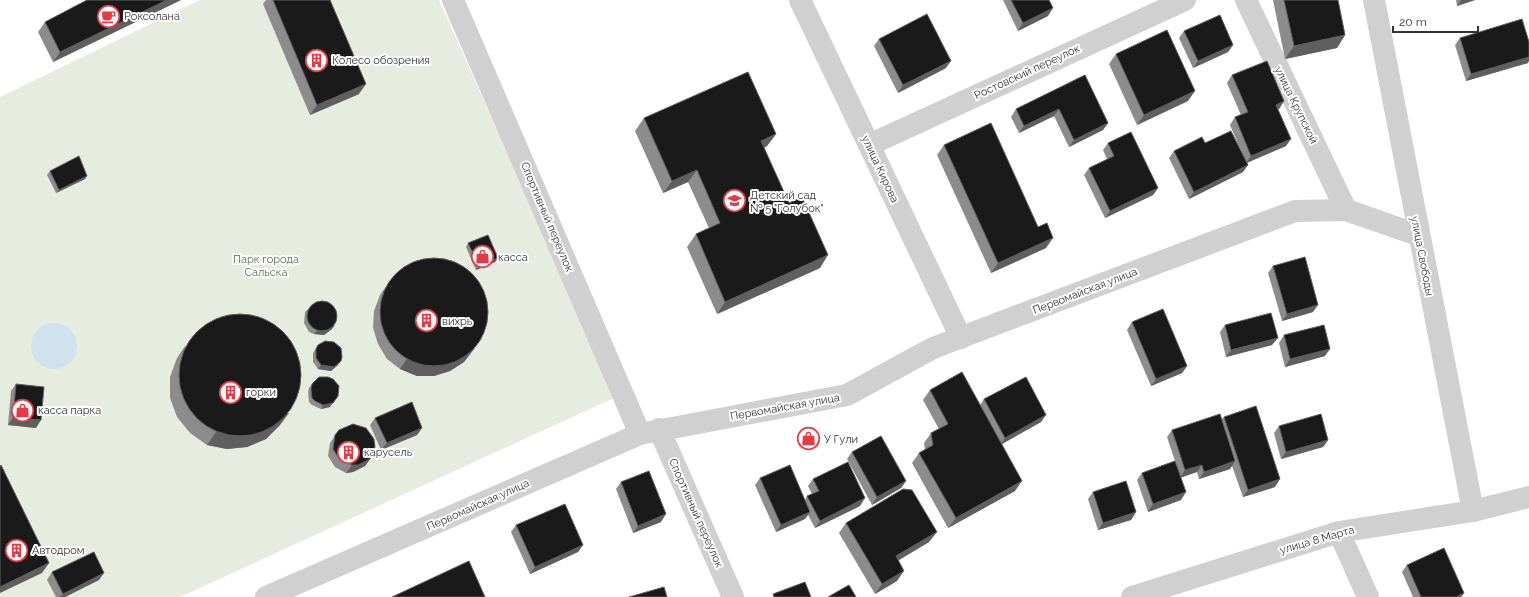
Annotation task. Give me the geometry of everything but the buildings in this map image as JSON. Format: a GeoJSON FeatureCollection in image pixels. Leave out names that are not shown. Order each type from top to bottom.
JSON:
{"type":"FeatureCollection","features":[{"type":"Feature","properties":{"kind":"street","name":"Спортивный переулок"},"geometry":{"type":"LineString","coordinates":[[453,0],[650,432],[734,597]]}},
{"type":"Feature","properties":{"kind":"street","name":"улица Кирова"},"geometry":{"type":"LineString","coordinates":[[800,0],[961,338]]}},
{"type":"Feature","properties":{"kind":"street","name":"Ростовский переулок"},"geometry":{"type":"LineString","coordinates":[[869,144],[1185,0]]}},
{"type":"Feature","properties":{"kind":"street","name":"улица Крупской"},"geometry":{"type":"LineString","coordinates":[[1246,0],[1346,210]]}},
{"type":"Feature","properties":{"kind":"street","name":"улица Свободы"},"geometry":{"type":"LineString","coordinates":[[1374,0],[1418,235],[1473,511]]}},
{"type":"Feature","properties":{"kind":"street","name":"Первомайская улица"},"geometry":{"type":"LineString","coordinates":[[266,597],[650,432],[847,395],[933,348],[1295,211],[1346,210],[1418,235]]}},
{"type":"Feature","properties":{"kind":"street","name":"улица 8 Марта"},"geometry":{"type":"LineString","coordinates":[[1132,597],[1339,532],[1473,511],[1529,497]]}},
{"type":"Feature","properties":{"kind":"street"},"geometry":{"type":"LineString","coordinates":[[1339,532],[1368,597]]}},
{"type":"Feature","properties":{"kind":"green space","name":"Парк города Сальска"},"geometry":{"type":"Polygon","coordinates":[[[200,0],[439,0],[616,397],[180,597],[0,597],[0,97],[200,0]]]}},
{"type":"Feature","properties":{"kind":"water"},"geometry":{"type":"Polygon","coordinates":[[[54,323],[67,327],[73,333],[77,346],[73,359],[67,365],[54,369],[41,365],[35,359],[31,346],[35,333],[41,327],[54,323]]]}},
{"type":"Feature","properties":{"kind":"place","name":"Роксолана"},"geometry":{"type":"Point","coordinates":[108,16]}},
{"type":"Feature","properties":{"kind":"place","name":"Колесо обозрения"},"geometry":{"type":"Point","coordinates":[316,60]}},
{"type":"Feature","properties":{"kind":"place","name":"Детский сад № 5 \"Голубок\""},"geometry":{"type":"Point","coordinates":[735,201]}},
{"type":"Feature","properties":{"kind":"place","name":"касса"},"geometry":{"type":"Point","coordinates":[482,257]}},
{"type":"Feature","properties":{"kind":"place","name":"вихрь"},"geometry":{"type":"Point","coordinates":[427,321]}},
{"type":"Feature","properties":{"kind":"place","name":"горки"},"geometry":{"type":"Point","coordinates":[231,392]}},
{"type":"Feature","properties":{"kind":"place","name":"касса парка"},"geometry":{"type":"Point","coordinates":[23,410]}},
{"type":"Feature","properties":{"kind":"place","name":"У Гули"},"geometry":{"type":"Point","coordinates":[808,439]}},
{"type":"Feature","properties":{"kind":"place","name":"карусель"},"geometry":{"type":"Point","coordinates":[349,452]}},
{"type":"Feature","properties":{"kind":"place","name":"Автодром"},"geometry":{"type":"Point","coordinates":[16,550]}}]}
